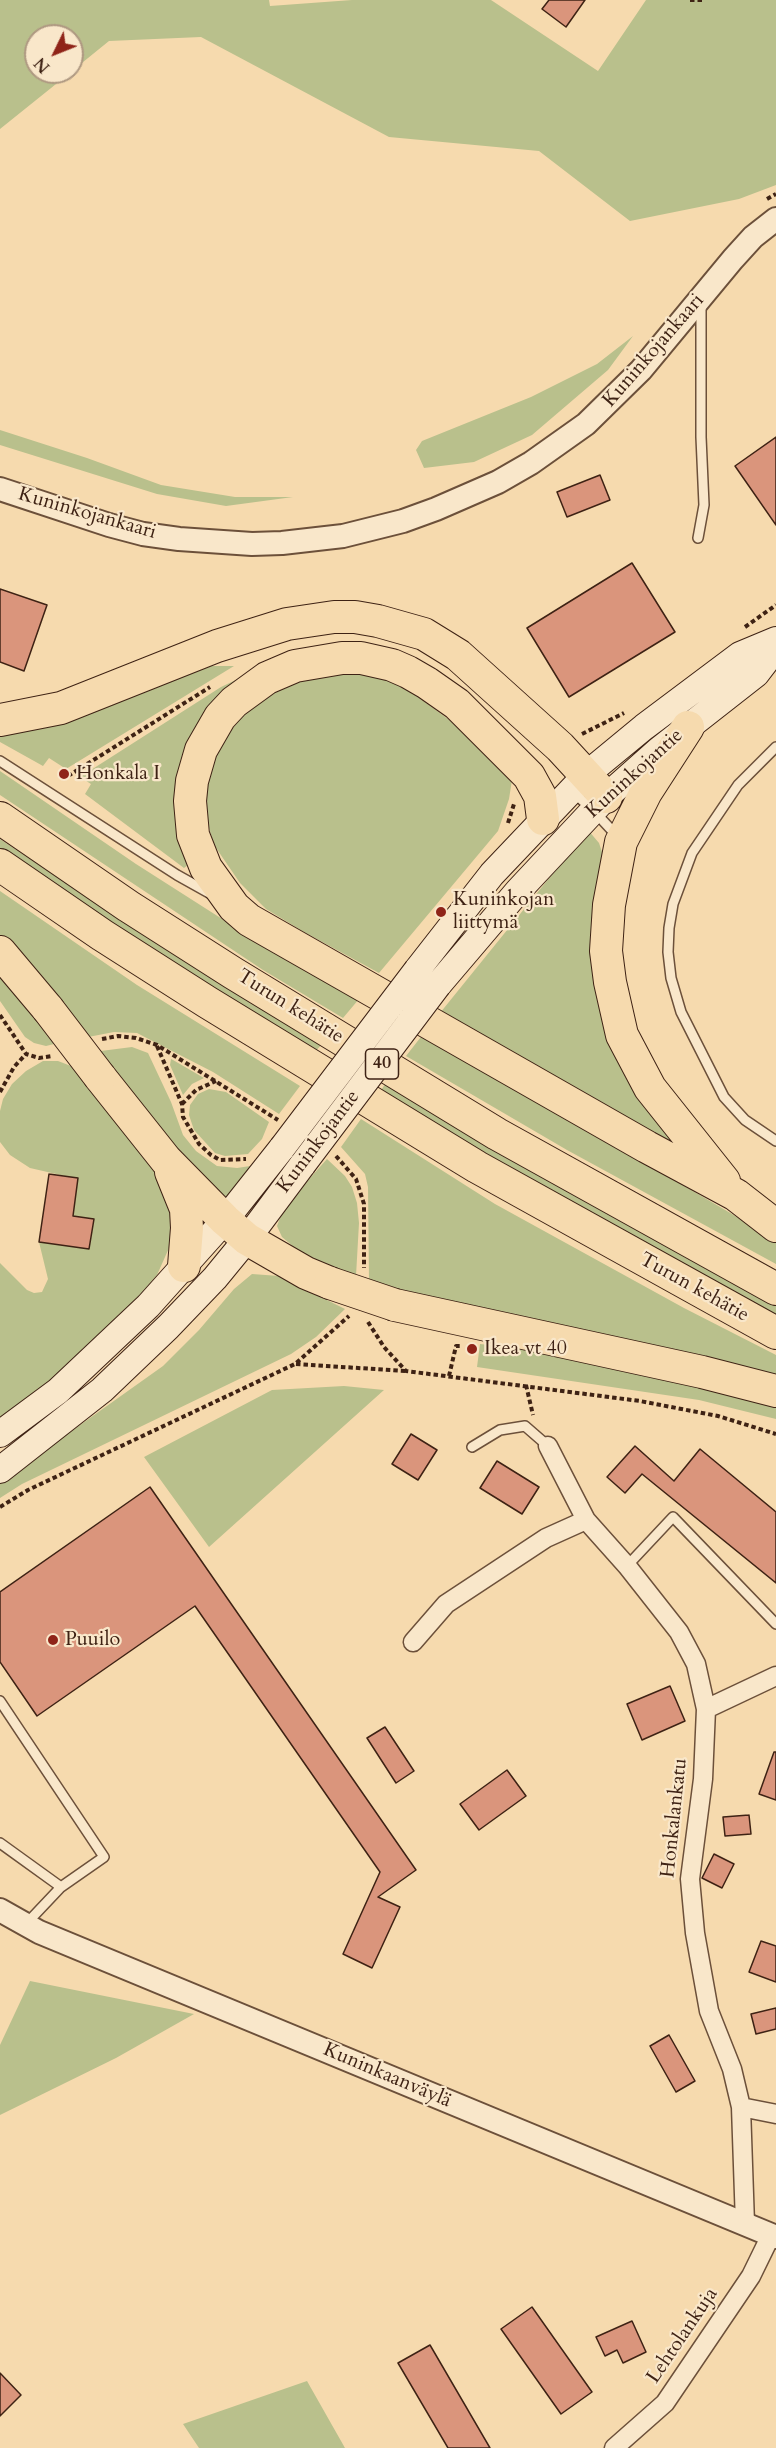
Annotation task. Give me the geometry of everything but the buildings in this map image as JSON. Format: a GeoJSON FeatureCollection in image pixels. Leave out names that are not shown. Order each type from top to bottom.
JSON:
{"type":"FeatureCollection","features":[{"type":"Feature","properties":{"kind":"highway"},"geometry":{"type":"LineString","coordinates":[[0,720],[61,708],[209,649],[287,624],[334,617],[355,617],[403,627],[424,634],[445,646],[493,685],[589,793]]}},
{"type":"Feature","properties":{"kind":"highway"},"geometry":{"type":"LineString","coordinates":[[543,819],[540,796],[529,776],[457,704],[428,683],[392,665],[361,658],[342,658],[296,666],[267,678],[234,702],[208,734],[196,764],[190,801],[193,835],[206,868],[234,908],[249,920],[314,959],[736,1195],[776,1226]]}},
{"type":"Feature","properties":{"kind":"highway"},"geometry":{"type":"LineString","coordinates":[[688,727],[646,792],[621,842],[609,905],[606,951],[610,982],[622,1035],[650,1088],[684,1134],[736,1195]]}},
{"type":"Feature","properties":{"kind":"highway","name":"Turun kehätie"},"geometry":{"type":"LineString","coordinates":[[0,818],[128,906],[233,973],[496,1134],[776,1288]]}},
{"type":"Feature","properties":{"kind":"highway","name":"Turun kehätie"},"geometry":{"type":"LineString","coordinates":[[0,866],[207,1002],[477,1167],[776,1333]]}},
{"type":"Feature","properties":{"kind":"highway"},"geometry":{"type":"LineString","coordinates":[[0,952],[48,1009],[166,1160],[236,1229],[306,1273],[395,1305],[702,1372],[776,1391]]}},
{"type":"Feature","properties":{"kind":"highway"},"geometry":{"type":"LineString","coordinates":[[166,1160],[186,1209],[188,1228],[184,1266]]}},
{"type":"Feature","properties":{"kind":"main road","name":"Kuninkojantie"},"geometry":{"type":"LineString","coordinates":[[0,1434],[88,1365],[148,1306],[184,1266],[236,1229],[303,1164],[438,985],[526,883],[589,793],[644,727],[740,655],[776,640]]}},
{"type":"Feature","properties":{"kind":"main road","name":"Kuninkojantie"},"geometry":{"type":"LineString","coordinates":[[0,1470],[75,1412],[128,1366],[207,1286],[282,1148],[492,874],[543,819],[589,793],[688,727],[756,674],[776,648]]}},
{"type":"Feature","properties":{"kind":"street","name":"Kuninkojankaari"},"geometry":{"type":"LineString","coordinates":[[0,489],[109,525],[179,539],[252,544],[282,543],[343,536],[403,521],[498,482],[558,445],[613,400],[753,237],[768,211]]}},
{"type":"Feature","properties":{"kind":"street","name":"Honkalankatu"},"geometry":{"type":"LineString","coordinates":[[548,1446],[586,1520],[627,1566],[680,1632],[696,1664],[706,1709],[703,1779],[690,1879],[695,1933],[709,2011],[732,2069],[741,2107],[745,2224]]}},
{"type":"Feature","properties":{"kind":"street"},"geometry":{"type":"LineString","coordinates":[[413,1642],[446,1604],[546,1538],[586,1520]]}},
{"type":"Feature","properties":{"kind":"street"},"geometry":{"type":"LineString","coordinates":[[706,1709],[776,1677]]}},
{"type":"Feature","properties":{"kind":"street","name":"Kuninkaanväylä"},"geometry":{"type":"LineString","coordinates":[[0,1910],[39,1932],[774,2236]]}},
{"type":"Feature","properties":{"kind":"street"},"geometry":{"type":"LineString","coordinates":[[741,2107],[776,2114]]}},
{"type":"Feature","properties":{"kind":"street","name":"Lehtolankuja"},"geometry":{"type":"LineString","coordinates":[[614,2448],[665,2403],[751,2276],[774,2236]]}},
{"type":"Feature","properties":{"kind":"lane"},"geometry":{"type":"LineString","coordinates":[[698,538],[704,505],[700,437],[700,298]]}},
{"type":"Feature","properties":{"kind":"lane"},"geometry":{"type":"LineString","coordinates":[[776,747],[738,785],[692,853],[673,904],[668,952],[671,978],[681,1012],[724,1097],[745,1120],[776,1141]]}},
{"type":"Feature","properties":{"kind":"lane"},"geometry":{"type":"LineString","coordinates":[[0,761],[177,875],[234,908]]}},
{"type":"Feature","properties":{"kind":"lane"},"geometry":{"type":"LineString","coordinates":[[589,793],[621,842]]}},
{"type":"Feature","properties":{"kind":"lane"},"geometry":{"type":"LineString","coordinates":[[472,1447],[500,1430],[525,1426],[548,1446]]}},
{"type":"Feature","properties":{"kind":"lane"},"geometry":{"type":"LineString","coordinates":[[627,1566],[673,1517],[776,1624]]}},
{"type":"Feature","properties":{"kind":"lane"},"geometry":{"type":"LineString","coordinates":[[0,1701],[104,1857],[61,1887],[26,1924]]}},
{"type":"Feature","properties":{"kind":"lane"},"geometry":{"type":"LineString","coordinates":[[0,1843],[61,1887]]}},
{"type":"Feature","properties":{"kind":"path"},"geometry":{"type":"LineString","coordinates":[[690,0],[705,0]]}},
{"type":"Feature","properties":{"kind":"path"},"geometry":{"type":"LineString","coordinates":[[768,211],[776,194]]}},
{"type":"Feature","properties":{"kind":"path"},"geometry":{"type":"LineString","coordinates":[[68,776],[215,684]]}},
{"type":"Feature","properties":{"kind":"path"},"geometry":{"type":"LineString","coordinates":[[157,1045],[182,1104],[183,1117],[188,1128],[211,1155],[220,1160],[233,1161],[252,1157]]}},
{"type":"Feature","properties":{"kind":"path"},"geometry":{"type":"LineString","coordinates":[[0,1092],[14,1067],[26,1054]]}},
{"type":"Feature","properties":{"kind":"path"},"geometry":{"type":"LineString","coordinates":[[182,1104],[196,1090],[216,1081]]}},
{"type":"Feature","properties":{"kind":"path"},"geometry":{"type":"LineString","coordinates":[[0,1507],[28,1490],[295,1364],[353,1313]]}},
{"type":"Feature","properties":{"kind":"path"},"geometry":{"type":"LineString","coordinates":[[365,1318],[384,1347],[406,1371]]}},
{"type":"Feature","properties":{"kind":"path"},"geometry":{"type":"LineString","coordinates":[[449,1376],[456,1346],[464,1347]]}},
{"type":"Feature","properties":{"kind":"path"},"geometry":{"type":"LineString","coordinates":[[295,1364],[406,1371],[640,1401],[718,1416],[776,1434]]}},
{"type":"Feature","properties":{"kind":"green space"},"geometry":{"type":"Polygon","coordinates":[[[0,0],[269,0],[270,6],[352,0],[491,0],[598,71],[646,0],[776,0],[776,185],[739,199],[630,221],[539,151],[389,137],[201,37],[109,41],[84,61],[84,24],[24,24],[24,84],[56,84],[0,129],[0,0]]]}},
{"type":"Feature","properties":{"kind":"green space"},"geometry":{"type":"Polygon","coordinates":[[[633,336],[608,370],[532,435],[474,462],[424,468],[416,450],[422,441],[531,397],[597,364],[633,336]]]}},
{"type":"Feature","properties":{"kind":"green space"},"geometry":{"type":"Polygon","coordinates":[[[0,430],[161,485],[235,497],[293,497],[226,506],[157,494],[0,445],[0,430]]]}},
{"type":"Feature","properties":{"kind":"green space"},"geometry":{"type":"Polygon","coordinates":[[[210,666],[234,666],[66,769],[49,758],[43,766],[0,742],[0,731],[82,713],[210,666]]]}},
{"type":"Feature","properties":{"kind":"green space"},"geometry":{"type":"Polygon","coordinates":[[[329,672],[381,675],[403,686],[463,730],[512,780],[509,799],[498,831],[379,973],[266,909],[240,883],[214,845],[206,818],[206,783],[213,759],[226,731],[273,687],[329,672]]]}},
{"type":"Feature","properties":{"kind":"green space"},"geometry":{"type":"Polygon","coordinates":[[[240,678],[219,698],[188,865],[184,868],[85,794],[91,784],[80,777],[221,687],[240,678]]]}},
{"type":"Feature","properties":{"kind":"green space"},"geometry":{"type":"Polygon","coordinates":[[[0,771],[136,864],[277,954],[359,999],[343,1018],[263,970],[0,795],[0,771]]]}},
{"type":"Feature","properties":{"kind":"green space"},"geometry":{"type":"Polygon","coordinates":[[[588,830],[599,843],[602,852],[601,868],[639,1098],[675,1146],[440,1013],[588,830]]]}},
{"type":"Feature","properties":{"kind":"green space"},"geometry":{"type":"Polygon","coordinates":[[[0,839],[120,919],[322,1044],[314,1053],[114,926],[0,849],[0,839]]]}},
{"type":"Feature","properties":{"kind":"green space"},"geometry":{"type":"Polygon","coordinates":[[[0,891],[137,985],[300,1086],[279,1114],[213,1072],[137,1033],[114,1032],[83,1038],[53,997],[0,936],[0,891]]]}},
{"type":"Feature","properties":{"kind":"green space"},"geometry":{"type":"Polygon","coordinates":[[[0,973],[58,1043],[46,1046],[34,1043],[25,1037],[0,1001],[0,973]]]}},
{"type":"Feature","properties":{"kind":"green space"},"geometry":{"type":"Polygon","coordinates":[[[424,1033],[732,1214],[776,1243],[776,1264],[567,1150],[406,1056],[424,1033]]]}},
{"type":"Feature","properties":{"kind":"green space"},"geometry":{"type":"Polygon","coordinates":[[[132,1047],[148,1053],[171,1102],[183,1135],[196,1151],[217,1166],[237,1168],[257,1165],[227,1197],[207,1185],[93,1052],[132,1047]]]}},
{"type":"Feature","properties":{"kind":"green space"},"geometry":{"type":"Polygon","coordinates":[[[171,1059],[204,1078],[192,1084],[183,1095],[170,1065],[171,1059]]]}},
{"type":"Feature","properties":{"kind":"green space"},"geometry":{"type":"Polygon","coordinates":[[[43,1061],[58,1061],[71,1066],[84,1077],[171,1196],[173,1232],[169,1248],[157,1275],[143,1292],[95,1344],[22,1407],[0,1422],[0,1263],[27,1290],[34,1293],[42,1292],[48,1279],[39,1242],[89,1249],[94,1219],[73,1216],[78,1179],[30,1168],[10,1155],[0,1142],[0,1111],[3,1099],[12,1084],[26,1071],[43,1061]]]}},
{"type":"Feature","properties":{"kind":"green space"},"geometry":{"type":"Polygon","coordinates":[[[387,1081],[776,1303],[776,1315],[557,1196],[380,1092],[387,1081]]]}},
{"type":"Feature","properties":{"kind":"green space"},"geometry":{"type":"Polygon","coordinates":[[[209,1089],[226,1092],[269,1122],[262,1139],[248,1154],[225,1156],[215,1153],[194,1130],[189,1115],[190,1105],[198,1094],[209,1089]]]}},
{"type":"Feature","properties":{"kind":"green space"},"geometry":{"type":"Polygon","coordinates":[[[361,1119],[495,1204],[684,1308],[776,1355],[776,1378],[429,1302],[369,1280],[368,1187],[365,1174],[341,1147],[361,1119]]]}},
{"type":"Feature","properties":{"kind":"green space"},"geometry":{"type":"Polygon","coordinates":[[[327,1159],[345,1176],[352,1187],[357,1203],[359,1223],[356,1276],[330,1270],[302,1254],[282,1237],[277,1226],[284,1207],[327,1159]]]}},
{"type":"Feature","properties":{"kind":"green space"},"geometry":{"type":"Polygon","coordinates":[[[252,1274],[279,1276],[345,1309],[316,1337],[291,1354],[22,1484],[0,1498],[0,1482],[163,1366],[199,1330],[234,1289],[252,1274]]]}},
{"type":"Feature","properties":{"kind":"green space"},"geometry":{"type":"Polygon","coordinates":[[[480,1344],[573,1354],[776,1403],[776,1419],[699,1400],[477,1367],[480,1344]]]}},
{"type":"Feature","properties":{"kind":"green space"},"geometry":{"type":"Polygon","coordinates":[[[344,1386],[384,1390],[209,1547],[144,1457],[272,1390],[344,1386]]]}},
{"type":"Feature","properties":{"kind":"green space"},"geometry":{"type":"Polygon","coordinates":[[[30,1981],[194,2014],[116,2058],[0,2115],[0,2045],[30,1981]]]}},
{"type":"Feature","properties":{"kind":"green space"},"geometry":{"type":"Polygon","coordinates":[[[307,2381],[345,2448],[199,2448],[183,2424],[307,2381]]]}},
{"type":"Feature","properties":{"kind":"place","name":"Honkala I"},"geometry":{"type":"Point","coordinates":[64,774]}},
{"type":"Feature","properties":{"kind":"place","name":"Kuninkojan liittymä"},"geometry":{"type":"Point","coordinates":[441,912]}},
{"type":"Feature","properties":{"kind":"place","name":"Ikea vt 40"},"geometry":{"type":"Point","coordinates":[472,1349]}},
{"type":"Feature","properties":{"kind":"place","name":"Puuilo"},"geometry":{"type":"Point","coordinates":[53,1640]}}]}
